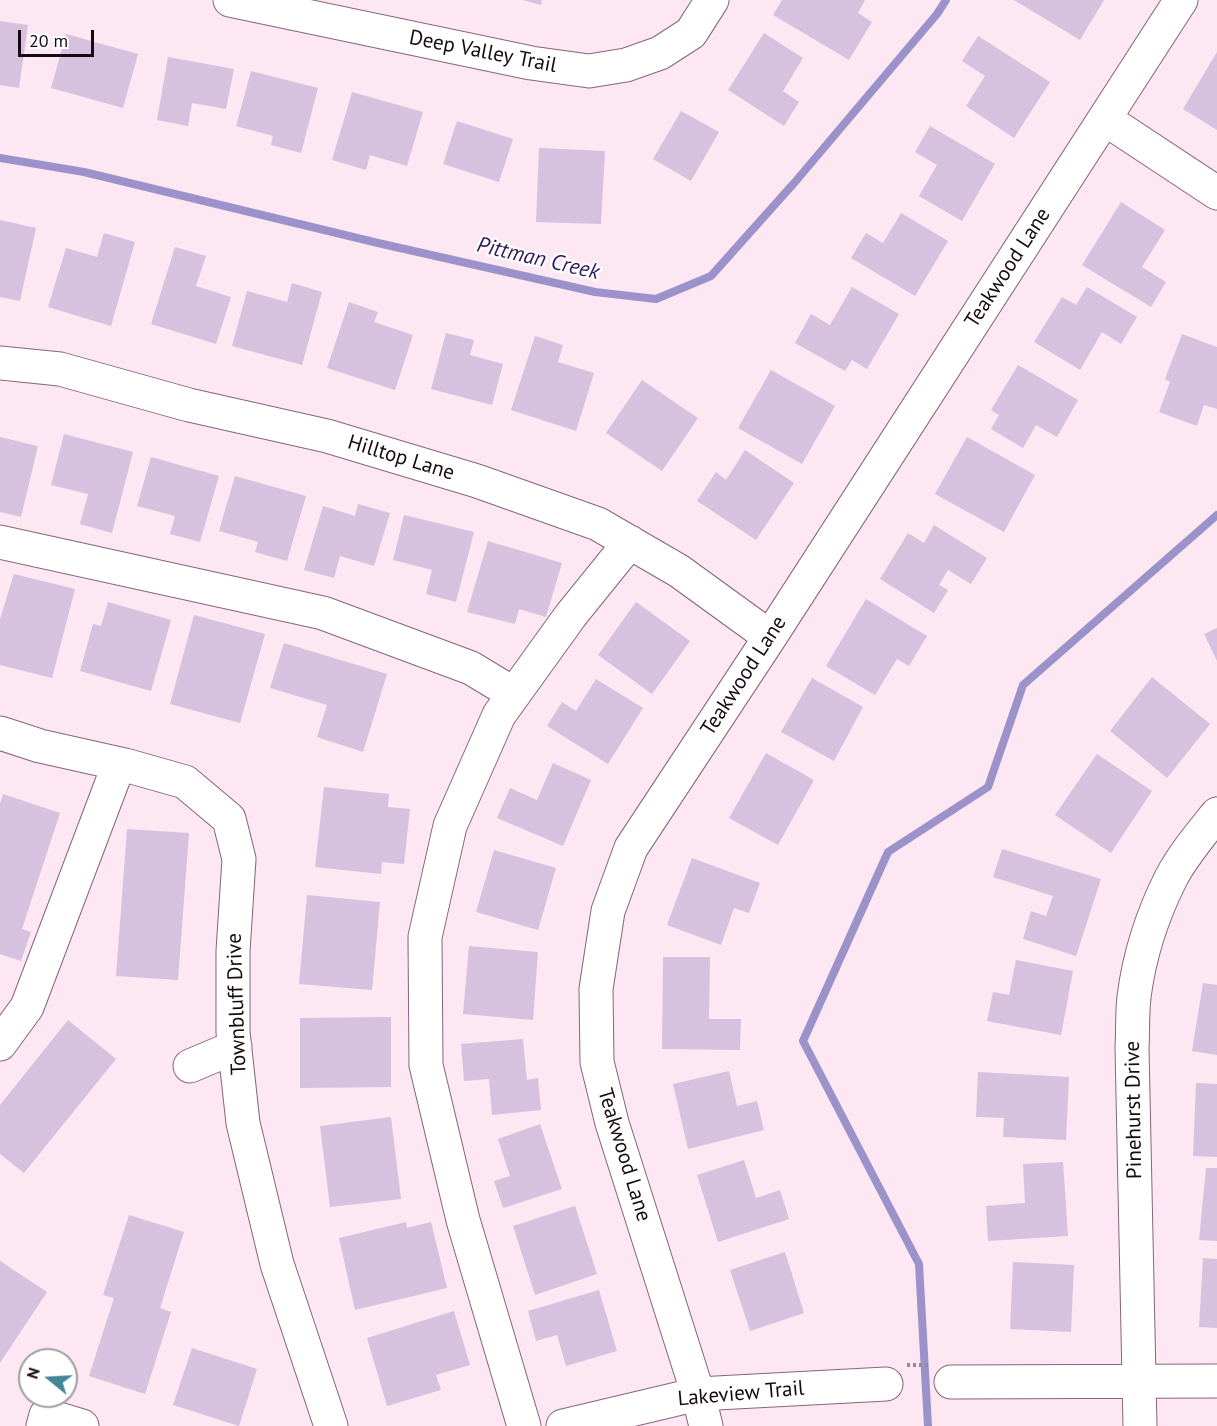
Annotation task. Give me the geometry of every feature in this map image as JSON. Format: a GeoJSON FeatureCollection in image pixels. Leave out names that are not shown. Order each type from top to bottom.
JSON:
{"type":"FeatureCollection","features":[{"type":"Feature","properties":{"kind":"street","name":"Deep Valley Trail"},"geometry":{"type":"LineString","coordinates":[[230,0],[320,10],[531,63],[589,71],[626,65],[660,53],[691,33],[712,0]]}},
{"type":"Feature","properties":{"kind":"street","name":"Teakwood Lane"},"geometry":{"type":"LineString","coordinates":[[706,1426],[698,1394],[612,1123],[597,1062],[596,989],[608,911],[631,848],[770,637],[1180,0]]}},
{"type":"Feature","properties":{"kind":"street"},"geometry":{"type":"LineString","coordinates":[[1105,119],[1217,193]]}},
{"type":"Feature","properties":{"kind":"street","name":"Hilltop Lane"},"geometry":{"type":"LineString","coordinates":[[0,363],[60,369],[189,405],[327,436],[477,481],[598,524],[679,571],[770,637]]}},
{"type":"Feature","properties":{"kind":"street"},"geometry":{"type":"LineString","coordinates":[[0,542],[323,613],[471,668],[514,694]]}},
{"type":"Feature","properties":{"kind":"street"},"geometry":{"type":"LineString","coordinates":[[524,1426],[463,1220],[426,1065],[425,937],[450,826],[499,715],[570,615],[630,542]]}},
{"type":"Feature","properties":{"kind":"street","name":"Townbluff Drive"},"geometry":{"type":"LineString","coordinates":[[0,734],[40,747],[119,764],[185,782],[229,819],[238,859],[233,951],[235,1047],[243,1123],[277,1264],[331,1426]]}},
{"type":"Feature","properties":{"kind":"street"},"geometry":{"type":"LineString","coordinates":[[0,1044],[10,1015],[27,1007],[119,764]]}},
{"type":"Feature","properties":{"kind":"street","name":"Pinehurst Drive"},"geometry":{"type":"LineString","coordinates":[[1140,1426],[1132,1048],[1134,997],[1142,958],[1172,876],[1217,814]]}},
{"type":"Feature","properties":{"kind":"street"},"geometry":{"type":"LineString","coordinates":[[190,1066],[235,1047]]}},
{"type":"Feature","properties":{"kind":"street"},"geometry":{"type":"LineString","coordinates":[[945,1373],[1217,1381]]}},
{"type":"Feature","properties":{"kind":"street","name":"Lakeview Trail"},"geometry":{"type":"LineString","coordinates":[[563,1426],[698,1394],[891,1375]]}},
{"type":"Feature","properties":{"kind":"street"},"geometry":{"type":"LineString","coordinates":[[43,1426],[46,1415],[82,1426]]}},
{"type":"Feature","properties":{"kind":"path"},"geometry":{"type":"LineString","coordinates":[[891,1375],[945,1373]]}},
{"type":"Feature","properties":{"kind":"building"},"geometry":{"type":"Polygon","coordinates":[[[523,0],[542,0],[541,5],[523,0]]]}},
{"type":"Feature","properties":{"kind":"building"},"geometry":{"type":"Polygon","coordinates":[[[782,0],[865,0],[858,13],[872,22],[849,60],[773,15],[782,0]]]}},
{"type":"Feature","properties":{"kind":"building"},"geometry":{"type":"Polygon","coordinates":[[[1014,0],[1104,0],[1080,40],[1014,0]]]}},
{"type":"Feature","properties":{"kind":"building"},"geometry":{"type":"Polygon","coordinates":[[[0,21],[28,25],[19,88],[0,85],[0,21]]]}},
{"type":"Feature","properties":{"kind":"building"},"geometry":{"type":"Polygon","coordinates":[[[764,33],[803,58],[783,91],[799,102],[784,126],[728,90],[764,33]]]}},
{"type":"Feature","properties":{"kind":"building"},"geometry":{"type":"Polygon","coordinates":[[[66,34],[138,54],[123,108],[51,88],[66,34]]]}},
{"type":"Feature","properties":{"kind":"building"},"geometry":{"type":"Polygon","coordinates":[[[978,36],[1050,82],[1014,138],[966,106],[985,76],[962,61],[978,36]]]}},
{"type":"Feature","properties":{"kind":"building"},"geometry":{"type":"Polygon","coordinates":[[[1217,52],[1217,130],[1183,109],[1217,52]]]}},
{"type":"Feature","properties":{"kind":"building"},"geometry":{"type":"Polygon","coordinates":[[[168,57],[234,69],[226,109],[192,103],[188,126],[157,120],[168,57]]]}},
{"type":"Feature","properties":{"kind":"building"},"geometry":{"type":"Polygon","coordinates":[[[251,71],[318,88],[301,153],[271,145],[273,136],[236,126],[251,71]]]}},
{"type":"Feature","properties":{"kind":"building"},"geometry":{"type":"Polygon","coordinates":[[[352,92],[423,112],[407,166],[370,155],[366,170],[332,160],[352,92]]]}},
{"type":"Feature","properties":{"kind":"building"},"geometry":{"type":"Polygon","coordinates":[[[681,111],[719,132],[691,181],[653,159],[681,111]]]}},
{"type":"Feature","properties":{"kind":"building"},"geometry":{"type":"Polygon","coordinates":[[[457,121],[513,139],[499,182],[443,164],[457,121]]]}},
{"type":"Feature","properties":{"kind":"building"},"geometry":{"type":"Polygon","coordinates":[[[930,126],[995,164],[962,221],[919,196],[937,165],[915,152],[930,126]]]}},
{"type":"Feature","properties":{"kind":"building"},"geometry":{"type":"Polygon","coordinates":[[[539,148],[605,151],[601,224],[536,222],[539,148]]]}},
{"type":"Feature","properties":{"kind":"building"},"geometry":{"type":"Polygon","coordinates":[[[1121,202],[1165,230],[1142,267],[1166,282],[1151,307],[1082,265],[1121,202]]]}},
{"type":"Feature","properties":{"kind":"building"},"geometry":{"type":"Polygon","coordinates":[[[901,213],[948,241],[915,296],[851,258],[866,233],[883,243],[901,213]]]}},
{"type":"Feature","properties":{"kind":"building"},"geometry":{"type":"Polygon","coordinates":[[[0,220],[36,228],[20,301],[0,297],[0,220]]]}},
{"type":"Feature","properties":{"kind":"building"},"geometry":{"type":"Polygon","coordinates":[[[104,233],[135,242],[111,326],[48,307],[66,248],[97,257],[104,233]]]}},
{"type":"Feature","properties":{"kind":"building"},"geometry":{"type":"Polygon","coordinates":[[[175,247],[206,256],[196,286],[231,297],[216,344],[151,324],[175,247]]]}},
{"type":"Feature","properties":{"kind":"building"},"geometry":{"type":"Polygon","coordinates":[[[292,283],[322,292],[302,365],[232,346],[247,291],[287,302],[292,283]]]}},
{"type":"Feature","properties":{"kind":"building"},"geometry":{"type":"Polygon","coordinates":[[[852,287],[899,314],[867,369],[852,360],[845,371],[795,343],[811,314],[830,325],[852,287]]]}},
{"type":"Feature","properties":{"kind":"building"},"geometry":{"type":"Polygon","coordinates":[[[1087,287],[1137,317],[1121,344],[1102,332],[1080,370],[1034,342],[1062,297],[1076,305],[1087,287]]]}},
{"type":"Feature","properties":{"kind":"building"},"geometry":{"type":"Polygon","coordinates":[[[349,302],[378,312],[374,322],[413,335],[395,390],[327,368],[349,302]]]}},
{"type":"Feature","properties":{"kind":"building"},"geometry":{"type":"Polygon","coordinates":[[[446,333],[474,340],[470,355],[503,364],[492,405],[431,389],[446,333]]]}},
{"type":"Feature","properties":{"kind":"building"},"geometry":{"type":"Polygon","coordinates":[[[1182,334],[1217,347],[1217,409],[1204,405],[1197,426],[1159,412],[1170,382],[1165,379],[1182,334]]]}},
{"type":"Feature","properties":{"kind":"building"},"geometry":{"type":"Polygon","coordinates":[[[535,336],[563,345],[558,362],[594,373],[576,431],[511,410],[535,336]]]}},
{"type":"Feature","properties":{"kind":"building"},"geometry":{"type":"Polygon","coordinates":[[[1018,365],[1078,400],[1057,437],[1036,425],[1023,448],[991,429],[999,415],[991,410],[1018,365]]]}},
{"type":"Feature","properties":{"kind":"building"},"geometry":{"type":"Polygon","coordinates":[[[771,370],[835,406],[802,464],[738,428],[771,370]]]}},
{"type":"Feature","properties":{"kind":"building"},"geometry":{"type":"Polygon","coordinates":[[[642,380],[698,418],[662,471],[606,433],[642,380]]]}},
{"type":"Feature","properties":{"kind":"building"},"geometry":{"type":"Polygon","coordinates":[[[64,434],[133,452],[112,533],[80,524],[88,494],[51,485],[64,434]]]}},
{"type":"Feature","properties":{"kind":"building"},"geometry":{"type":"Polygon","coordinates":[[[0,437],[38,446],[21,517],[0,512],[0,437]]]}},
{"type":"Feature","properties":{"kind":"building"},"geometry":{"type":"Polygon","coordinates":[[[967,437],[1035,475],[1004,532],[935,494],[967,437]]]}},
{"type":"Feature","properties":{"kind":"building"},"geometry":{"type":"Polygon","coordinates":[[[745,450],[794,483],[756,540],[697,501],[716,472],[726,480],[745,450]]]}},
{"type":"Feature","properties":{"kind":"building"},"geometry":{"type":"Polygon","coordinates":[[[151,457],[219,476],[200,542],[170,534],[175,516],[137,506],[151,457]]]}},
{"type":"Feature","properties":{"kind":"building"},"geometry":{"type":"Polygon","coordinates":[[[235,476],[306,496],[287,561],[255,552],[258,542],[219,531],[235,476]]]}},
{"type":"Feature","properties":{"kind":"building"},"geometry":{"type":"Polygon","coordinates":[[[358,504],[390,513],[374,566],[340,556],[334,578],[304,570],[323,506],[355,516],[358,504]]]}},
{"type":"Feature","properties":{"kind":"building"},"geometry":{"type":"Polygon","coordinates":[[[404,515],[474,532],[456,602],[426,594],[432,570],[393,560],[404,515]]]}},
{"type":"Feature","properties":{"kind":"building"},"geometry":{"type":"Polygon","coordinates":[[[934,525],[987,558],[971,584],[948,570],[939,585],[948,590],[934,613],[880,579],[908,533],[924,543],[934,525]]]}},
{"type":"Feature","properties":{"kind":"building"},"geometry":{"type":"Polygon","coordinates":[[[488,541],[562,563],[546,617],[519,609],[515,624],[467,612],[488,541]]]}},
{"type":"Feature","properties":{"kind":"building"},"geometry":{"type":"Polygon","coordinates":[[[14,574],[75,589],[52,678],[0,665],[0,619],[14,574]]]}},
{"type":"Feature","properties":{"kind":"building"},"geometry":{"type":"Polygon","coordinates":[[[866,599],[927,636],[909,666],[897,659],[875,695],[826,666],[866,599]]]}},
{"type":"Feature","properties":{"kind":"building"},"geometry":{"type":"Polygon","coordinates":[[[108,602],[171,620],[151,691],[80,671],[93,624],[101,626],[108,602]]]}},
{"type":"Feature","properties":{"kind":"building"},"geometry":{"type":"Polygon","coordinates":[[[636,602],[690,641],[652,694],[598,655],[636,602]]]}},
{"type":"Feature","properties":{"kind":"building"},"geometry":{"type":"Polygon","coordinates":[[[194,615],[265,634],[240,723],[170,704],[194,615]]]}},
{"type":"Feature","properties":{"kind":"building"},"geometry":{"type":"Polygon","coordinates":[[[1217,628],[1217,661],[1204,634],[1217,628]]]}},
{"type":"Feature","properties":{"kind":"building"},"geometry":{"type":"Polygon","coordinates":[[[284,643],[387,674],[363,752],[317,737],[327,705],[270,688],[284,643]]]}},
{"type":"Feature","properties":{"kind":"building"},"geometry":{"type":"Polygon","coordinates":[[[1152,677],[1210,724],[1167,778],[1110,731],[1152,677]]]}},
{"type":"Feature","properties":{"kind":"building"},"geometry":{"type":"Polygon","coordinates":[[[812,678],[863,707],[834,761],[781,732],[812,678]]]}},
{"type":"Feature","properties":{"kind":"building"},"geometry":{"type":"Polygon","coordinates":[[[596,679],[643,708],[608,764],[547,726],[562,702],[576,711],[596,679]]]}},
{"type":"Feature","properties":{"kind":"building"},"geometry":{"type":"Polygon","coordinates":[[[766,753],[814,780],[778,845],[729,818],[766,753]]]}},
{"type":"Feature","properties":{"kind":"building"},"geometry":{"type":"Polygon","coordinates":[[[1097,754],[1152,791],[1111,853],[1055,815],[1097,754]]]}},
{"type":"Feature","properties":{"kind":"building"},"geometry":{"type":"Polygon","coordinates":[[[553,763],[591,780],[563,846],[497,818],[510,788],[537,800],[553,763]]]}},
{"type":"Feature","properties":{"kind":"building"},"geometry":{"type":"Polygon","coordinates":[[[324,787],[389,794],[388,807],[410,809],[404,864],[382,862],[381,874],[315,867],[324,787]]]}},
{"type":"Feature","properties":{"kind":"building"},"geometry":{"type":"Polygon","coordinates":[[[3,794],[60,813],[22,929],[31,932],[21,961],[0,954],[0,804],[3,794]]]}},
{"type":"Feature","properties":{"kind":"building"},"geometry":{"type":"Polygon","coordinates":[[[127,829],[189,833],[178,980],[116,976],[127,829]]]}},
{"type":"Feature","properties":{"kind":"building"},"geometry":{"type":"Polygon","coordinates":[[[1002,849],[1101,879],[1076,956],[1023,939],[1031,911],[1046,916],[1053,896],[993,877],[1002,849]]]}},
{"type":"Feature","properties":{"kind":"building"},"geometry":{"type":"Polygon","coordinates":[[[494,850],[556,868],[538,930],[476,912],[494,850]]]}},
{"type":"Feature","properties":{"kind":"building"},"geometry":{"type":"Polygon","coordinates":[[[692,858],[760,883],[749,913],[734,908],[721,945],[667,925],[692,858]]]}},
{"type":"Feature","properties":{"kind":"building"},"geometry":{"type":"Polygon","coordinates":[[[307,895],[380,902],[372,990],[299,984],[307,895]]]}},
{"type":"Feature","properties":{"kind":"building"},"geometry":{"type":"Polygon","coordinates":[[[469,946],[538,952],[533,1020],[463,1014],[469,946]]]}},
{"type":"Feature","properties":{"kind":"building"},"geometry":{"type":"Polygon","coordinates":[[[663,957],[710,957],[709,1019],[741,1019],[740,1050],[662,1049],[663,957]]]}},
{"type":"Feature","properties":{"kind":"building"},"geometry":{"type":"Polygon","coordinates":[[[1016,960],[1073,971],[1061,1035],[987,1021],[993,992],[1009,995],[1016,960]]]}},
{"type":"Feature","properties":{"kind":"building"},"geometry":{"type":"Polygon","coordinates":[[[1203,983],[1217,985],[1217,1055],[1192,1051],[1203,983]]]}},
{"type":"Feature","properties":{"kind":"building"},"geometry":{"type":"Polygon","coordinates":[[[391,1017],[391,1087],[300,1088],[300,1018],[391,1017]]]}},
{"type":"Feature","properties":{"kind":"building"},"geometry":{"type":"Polygon","coordinates":[[[68,1020],[116,1059],[24,1173],[0,1154],[0,1105],[68,1020]]]}},
{"type":"Feature","properties":{"kind":"building"},"geometry":{"type":"Polygon","coordinates":[[[523,1039],[527,1080],[538,1078],[541,1110],[492,1115],[489,1079],[464,1081],[461,1044],[523,1039]]]}},
{"type":"Feature","properties":{"kind":"building"},"geometry":{"type":"Polygon","coordinates":[[[729,1071],[737,1106],[757,1101],[764,1130],[688,1149],[673,1084],[729,1071]]]}},
{"type":"Feature","properties":{"kind":"building"},"geometry":{"type":"Polygon","coordinates":[[[978,1072],[1069,1077],[1066,1140],[1003,1137],[1004,1118],[976,1117],[978,1072]]]}},
{"type":"Feature","properties":{"kind":"building"},"geometry":{"type":"Polygon","coordinates":[[[1196,1083],[1217,1084],[1217,1157],[1193,1156],[1196,1083]]]}},
{"type":"Feature","properties":{"kind":"building"},"geometry":{"type":"Polygon","coordinates":[[[391,1117],[401,1199],[330,1207],[320,1126],[391,1117]]]}},
{"type":"Feature","properties":{"kind":"building"},"geometry":{"type":"Polygon","coordinates":[[[540,1124],[562,1189],[503,1208],[494,1181],[510,1176],[498,1139],[540,1124]]]}},
{"type":"Feature","properties":{"kind":"building"},"geometry":{"type":"Polygon","coordinates":[[[744,1160],[756,1198],[780,1190],[789,1219],[718,1242],[697,1175],[744,1160]]]}},
{"type":"Feature","properties":{"kind":"building"},"geometry":{"type":"Polygon","coordinates":[[[1063,1162],[1068,1236],[988,1241],[986,1206],[1025,1203],[1023,1164],[1063,1162]]]}},
{"type":"Feature","properties":{"kind":"building"},"geometry":{"type":"Polygon","coordinates":[[[1206,1168],[1217,1168],[1217,1241],[1199,1240],[1206,1168]]]}},
{"type":"Feature","properties":{"kind":"building"},"geometry":{"type":"Polygon","coordinates":[[[575,1206],[597,1274],[535,1295],[513,1226],[575,1206]]]}},
{"type":"Feature","properties":{"kind":"building"},"geometry":{"type":"Polygon","coordinates":[[[129,1215],[184,1232],[160,1308],[171,1312],[145,1394],[89,1376],[114,1298],[103,1295],[129,1215]]]}},
{"type":"Feature","properties":{"kind":"building"},"geometry":{"type":"Polygon","coordinates":[[[406,1222],[407,1228],[431,1222],[447,1288],[355,1310],[339,1238],[406,1222]]]}},
{"type":"Feature","properties":{"kind":"building"},"geometry":{"type":"Polygon","coordinates":[[[785,1252],[804,1313],[750,1331],[730,1270],[785,1252]]]}},
{"type":"Feature","properties":{"kind":"building"},"geometry":{"type":"Polygon","coordinates":[[[1203,1258],[1217,1259],[1217,1328],[1199,1327],[1203,1258]]]}},
{"type":"Feature","properties":{"kind":"building"},"geometry":{"type":"Polygon","coordinates":[[[0,1261],[47,1292],[0,1363],[0,1261]]]}},
{"type":"Feature","properties":{"kind":"building"},"geometry":{"type":"Polygon","coordinates":[[[1013,1262],[1074,1265],[1071,1332],[1010,1329],[1013,1262]]]}},
{"type":"Feature","properties":{"kind":"building"},"geometry":{"type":"Polygon","coordinates":[[[599,1290],[617,1351],[566,1366],[557,1335],[536,1341],[528,1311],[599,1290]]]}},
{"type":"Feature","properties":{"kind":"building"},"geometry":{"type":"Polygon","coordinates":[[[454,1311],[470,1365],[436,1375],[441,1390],[387,1406],[367,1338],[454,1311]]]}},
{"type":"Feature","properties":{"kind":"building"},"geometry":{"type":"Polygon","coordinates":[[[192,1348],[257,1369],[239,1426],[173,1405],[192,1348]]]}},
{"type":"Feature","properties":{"kind":"waterway","name":"Pittman Creek"},"geometry":{"type":"LineString","coordinates":[[0,158],[84,172],[378,243],[595,292],[656,299],[711,276],[795,182],[937,14],[946,0]]}},
{"type":"Feature","properties":{"kind":"waterway"},"geometry":{"type":"LineString","coordinates":[[928,1426],[919,1264],[803,1041],[888,852],[988,787],[1023,685],[1217,515]]}}]}
